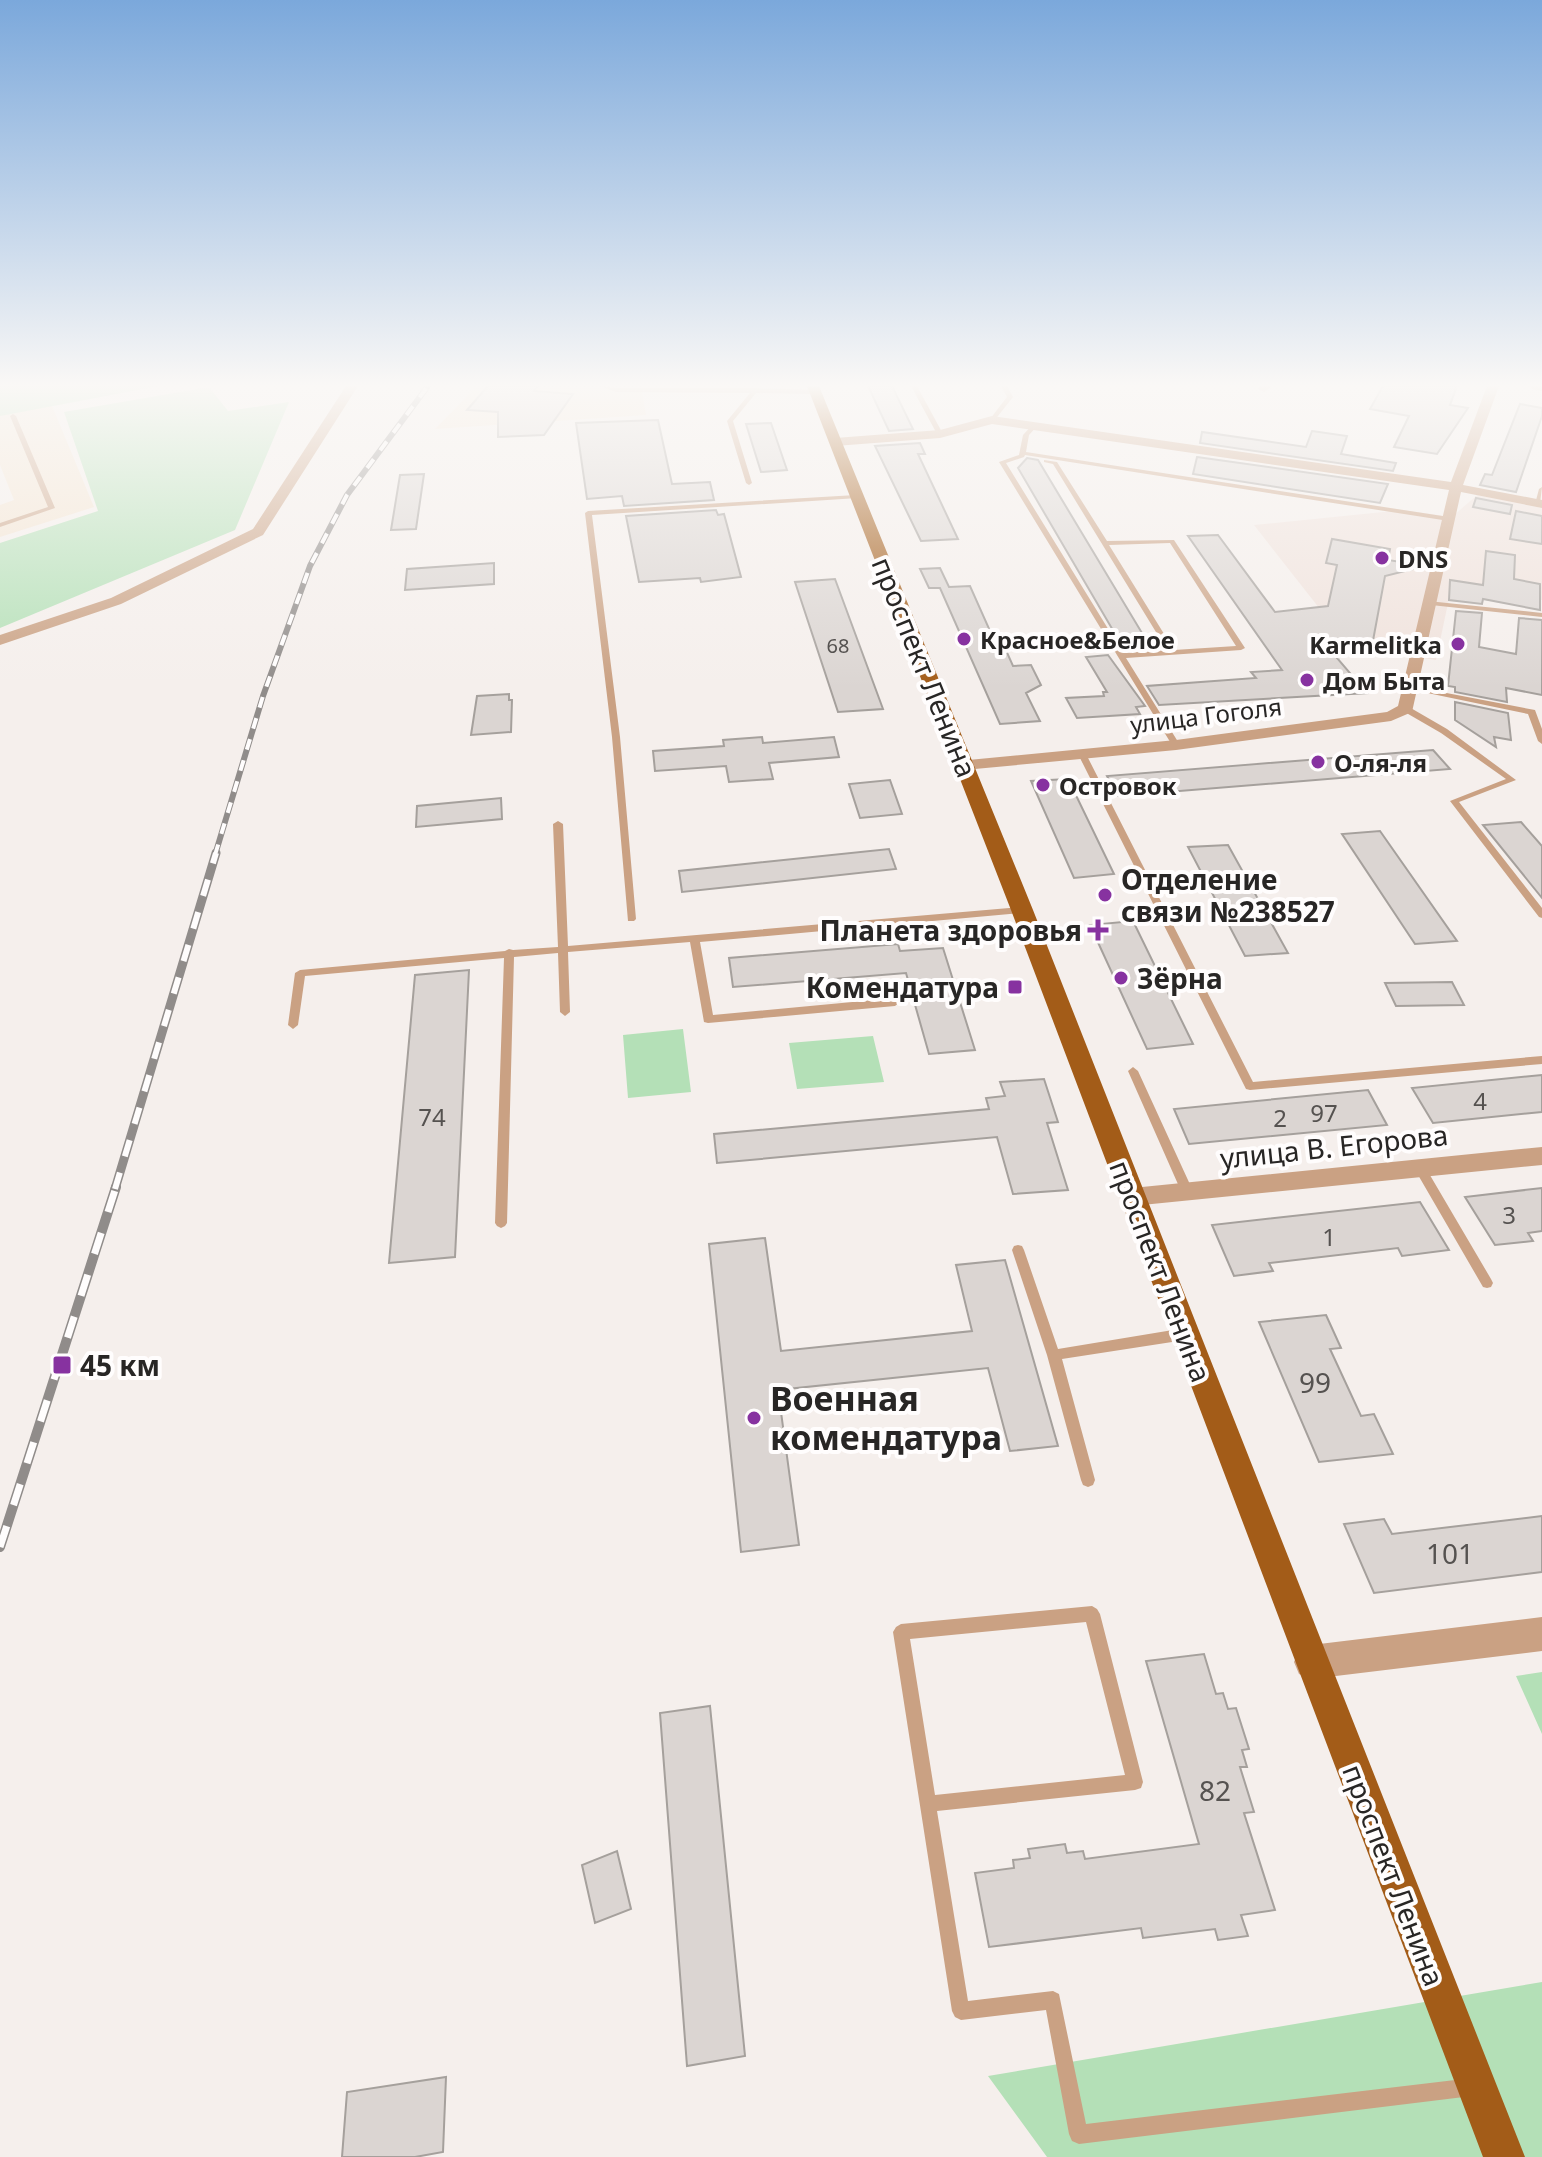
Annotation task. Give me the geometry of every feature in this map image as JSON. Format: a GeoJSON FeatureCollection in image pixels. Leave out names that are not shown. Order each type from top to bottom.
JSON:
{"type":"FeatureCollection","features":[{"type":"Feature","properties":{"kind":"main road","name":"проспект Ленина"},"geometry":{"type":"LineString","coordinates":[[852,487],[1022,910],[1504,2157]]}},
{"type":"Feature","properties":{"kind":"street"},"geometry":{"type":"LineString","coordinates":[[0,640],[116,601],[258,532],[287,487]]}},
{"type":"Feature","properties":{"kind":"street"},"geometry":{"type":"LineString","coordinates":[[1406,709],[1456,487],[1540,504]]}},
{"type":"Feature","properties":{"kind":"street","name":"улица Гоголя"},"geometry":{"type":"LineString","coordinates":[[964,765],[1176,745],[1391,716],[1406,709]]}},
{"type":"Feature","properties":{"kind":"street","name":"улица В. Егорова"},"geometry":{"type":"LineString","coordinates":[[1132,1197],[1542,1156]]}},
{"type":"Feature","properties":{"kind":"street"},"geometry":{"type":"LineString","coordinates":[[1311,1662],[1542,1634]]}},
{"type":"Feature","properties":{"kind":"lane"},"geometry":{"type":"LineString","coordinates":[[0,525],[52,508],[43,487]]}},
{"type":"Feature","properties":{"kind":"lane"},"geometry":{"type":"LineString","coordinates":[[1017,487],[1176,745]]}},
{"type":"Feature","properties":{"kind":"lane"},"geometry":{"type":"LineString","coordinates":[[1070,487],[1172,652]]}},
{"type":"Feature","properties":{"kind":"lane"},"geometry":{"type":"LineString","coordinates":[[1237,487],[1449,519]]}},
{"type":"Feature","properties":{"kind":"lane"},"geometry":{"type":"LineString","coordinates":[[1540,504],[1542,489]]}},
{"type":"Feature","properties":{"kind":"lane"},"geometry":{"type":"LineString","coordinates":[[631,919],[616,737],[588,513],[856,497]]}},
{"type":"Feature","properties":{"kind":"lane"},"geometry":{"type":"LineString","coordinates":[[1106,543],[1172,541],[1241,648],[1121,656]]}},
{"type":"Feature","properties":{"kind":"lane"},"geometry":{"type":"LineString","coordinates":[[1431,603],[1542,615]]}},
{"type":"Feature","properties":{"kind":"lane"},"geometry":{"type":"LineString","coordinates":[[1413,688],[1537,713],[1542,741]]}},
{"type":"Feature","properties":{"kind":"lane"},"geometry":{"type":"LineString","coordinates":[[1406,709],[1444,731],[1512,780],[1454,801],[1542,915]]}},
{"type":"Feature","properties":{"kind":"lane"},"geometry":{"type":"LineString","coordinates":[[1082,754],[1250,1086],[1542,1060]]}},
{"type":"Feature","properties":{"kind":"lane"},"geometry":{"type":"LineString","coordinates":[[558,824],[565,1012]]}},
{"type":"Feature","properties":{"kind":"lane"},"geometry":{"type":"LineString","coordinates":[[293,1025],[300,973],[509,952],[695,940],[1022,910]]}},
{"type":"Feature","properties":{"kind":"lane"},"geometry":{"type":"LineString","coordinates":[[695,940],[708,1019],[895,1002]]}},
{"type":"Feature","properties":{"kind":"lane"},"geometry":{"type":"LineString","coordinates":[[501,1223],[509,952]]}},
{"type":"Feature","properties":{"kind":"lane"},"geometry":{"type":"LineString","coordinates":[[1133,1071],[1187,1191]]}},
{"type":"Feature","properties":{"kind":"lane"},"geometry":{"type":"LineString","coordinates":[[1420,1168],[1487,1283]]}},
{"type":"Feature","properties":{"kind":"lane"},"geometry":{"type":"LineString","coordinates":[[1018,1250],[1054,1355],[1088,1480]]}},
{"type":"Feature","properties":{"kind":"lane"},"geometry":{"type":"LineString","coordinates":[[1054,1355],[1185,1334]]}},
{"type":"Feature","properties":{"kind":"lane"},"geometry":{"type":"LineString","coordinates":[[928,1804],[1135,1782],[1092,1614],[901,1632],[928,1804],[961,2011],[1053,2000],[1079,2134],[1476,2086]]}},
{"type":"Feature","properties":{"kind":"shaded area"},"geometry":{"type":"Polygon","coordinates":[[[9,487],[86,487],[94,507],[0,537],[0,505],[14,500],[9,487]]]}},
{"type":"Feature","properties":{"kind":"shaded area"},"geometry":{"type":"Polygon","coordinates":[[[1477,495],[1542,508],[1542,600],[1451,589],[1436,660],[1349,646],[1254,525],[1403,510],[1452,517],[1477,495]]]}},
{"type":"Feature","properties":{"kind":"green space"},"geometry":{"type":"Polygon","coordinates":[[[90,487],[253,487],[235,530],[0,628],[0,543],[98,511],[90,487]]]}},
{"type":"Feature","properties":{"kind":"green space"},"geometry":{"type":"Polygon","coordinates":[[[683,1029],[691,1092],[628,1098],[623,1035],[683,1029]]]}},
{"type":"Feature","properties":{"kind":"green space"},"geometry":{"type":"Polygon","coordinates":[[[873,1036],[884,1082],[797,1089],[789,1043],[873,1036]]]}},
{"type":"Feature","properties":{"kind":"green space"},"geometry":{"type":"Polygon","coordinates":[[[1542,1672],[1542,1734],[1516,1676],[1542,1672]]]}},
{"type":"Feature","properties":{"kind":"green space"},"geometry":{"type":"Polygon","coordinates":[[[1542,1982],[1542,2157],[1047,2157],[988,2076],[1542,1982]]]}},
{"type":"Feature","properties":{"kind":"building"},"geometry":{"type":"Polygon","coordinates":[[[398,487],[422,487],[416,529],[391,530],[398,487]]]}},
{"type":"Feature","properties":{"kind":"building"},"geometry":{"type":"Polygon","coordinates":[[[585,487],[711,487],[714,500],[624,506],[622,496],[587,499],[585,487]]]}},
{"type":"Feature","properties":{"kind":"building"},"geometry":{"type":"Polygon","coordinates":[[[895,487],[933,487],[958,539],[921,541],[895,487]]]}},
{"type":"Feature","properties":{"kind":"building"},"geometry":{"type":"Polygon","coordinates":[[[1029,487],[1054,487],[1148,643],[1121,644],[1029,487]]]}},
{"type":"Feature","properties":{"kind":"building"},"geometry":{"type":"Polygon","coordinates":[[[1275,487],[1387,487],[1380,503],[1275,487]]]}},
{"type":"Feature","properties":{"kind":"building"},"geometry":{"type":"Polygon","coordinates":[[[1489,487],[1518,487],[1516,492],[1489,487]]]}},
{"type":"Feature","properties":{"kind":"building"},"geometry":{"type":"Polygon","coordinates":[[[1476,498],[1512,505],[1510,514],[1473,507],[1476,498]]]}},
{"type":"Feature","properties":{"kind":"building"},"geometry":{"type":"Polygon","coordinates":[[[716,510],[718,515],[724,514],[741,577],[701,582],[700,578],[639,582],[626,516],[716,510]]]}},
{"type":"Feature","properties":{"kind":"building"},"geometry":{"type":"Polygon","coordinates":[[[1516,511],[1542,516],[1542,544],[1510,539],[1516,511]]]}},
{"type":"Feature","properties":{"kind":"building"},"geometry":{"type":"Polygon","coordinates":[[[1218,535],[1275,612],[1328,606],[1337,565],[1326,563],[1332,539],[1390,549],[1388,560],[1425,566],[1385,576],[1372,646],[1337,658],[1367,693],[1159,705],[1147,686],[1256,678],[1251,672],[1282,670],[1188,536],[1218,535]]]}},
{"type":"Feature","properties":{"kind":"building"},"geometry":{"type":"Polygon","coordinates":[[[1486,551],[1515,555],[1514,579],[1540,584],[1540,610],[1483,599],[1482,604],[1449,600],[1450,580],[1483,585],[1486,551]]]}},
{"type":"Feature","properties":{"kind":"building"},"geometry":{"type":"Polygon","coordinates":[[[494,563],[494,584],[405,590],[407,569],[494,563]]]}},
{"type":"Feature","properties":{"kind":"building"},"geometry":{"type":"Polygon","coordinates":[[[940,568],[949,587],[970,586],[994,640],[1001,639],[1013,666],[1031,665],[1041,685],[1026,693],[1040,721],[1000,724],[940,588],[929,588],[920,569],[940,568]]]}},
{"type":"Feature","properties":{"kind":"building"},"geometry":{"type":"Polygon","coordinates":[[[835,579],[883,709],[838,712],[795,582],[835,579]]]}},
{"type":"Feature","properties":{"kind":"building"},"geometry":{"type":"Polygon","coordinates":[[[1456,611],[1482,613],[1479,647],[1516,654],[1519,618],[1542,620],[1542,695],[1506,688],[1507,702],[1455,692],[1455,687],[1448,686],[1456,611]]]}},
{"type":"Feature","properties":{"kind":"building"},"geometry":{"type":"Polygon","coordinates":[[[1108,655],[1145,706],[1136,707],[1140,714],[1077,718],[1066,698],[1104,696],[1103,692],[1107,692],[1086,657],[1108,655]]]}},
{"type":"Feature","properties":{"kind":"building"},"geometry":{"type":"Polygon","coordinates":[[[509,694],[509,700],[512,700],[511,732],[471,735],[477,696],[509,694]]]}},
{"type":"Feature","properties":{"kind":"building"},"geometry":{"type":"Polygon","coordinates":[[[1455,702],[1508,713],[1511,740],[1494,737],[1496,747],[1455,720],[1455,702]]]}},
{"type":"Feature","properties":{"kind":"building"},"geometry":{"type":"Polygon","coordinates":[[[762,737],[763,743],[834,737],[839,757],[769,763],[773,779],[729,782],[726,766],[655,771],[653,751],[724,746],[723,740],[762,737]]]}},
{"type":"Feature","properties":{"kind":"building"},"geometry":{"type":"Polygon","coordinates":[[[1433,750],[1450,769],[1118,796],[1107,776],[1433,750]]]}},
{"type":"Feature","properties":{"kind":"building"},"geometry":{"type":"Polygon","coordinates":[[[1068,779],[1114,874],[1074,878],[1031,781],[1068,779]]]}},
{"type":"Feature","properties":{"kind":"building"},"geometry":{"type":"Polygon","coordinates":[[[890,780],[902,814],[860,818],[849,784],[890,780]]]}},
{"type":"Feature","properties":{"kind":"building"},"geometry":{"type":"Polygon","coordinates":[[[501,798],[502,819],[416,827],[417,806],[501,798]]]}},
{"type":"Feature","properties":{"kind":"building"},"geometry":{"type":"Polygon","coordinates":[[[1521,822],[1542,846],[1542,898],[1483,825],[1521,822]]]}},
{"type":"Feature","properties":{"kind":"building"},"geometry":{"type":"Polygon","coordinates":[[[1380,831],[1457,941],[1415,944],[1342,834],[1380,831]]]}},
{"type":"Feature","properties":{"kind":"building"},"geometry":{"type":"Polygon","coordinates":[[[1228,845],[1288,953],[1245,956],[1188,847],[1228,845]]]}},
{"type":"Feature","properties":{"kind":"building"},"geometry":{"type":"Polygon","coordinates":[[[889,849],[896,869],[682,892],[679,871],[889,849]]]}},
{"type":"Feature","properties":{"kind":"building"},"geometry":{"type":"Polygon","coordinates":[[[1133,921],[1193,1044],[1147,1049],[1090,925],[1133,921]]]}},
{"type":"Feature","properties":{"kind":"building"},"geometry":{"type":"Polygon","coordinates":[[[898,944],[900,951],[943,948],[975,1050],[929,1054],[906,973],[733,987],[729,958],[898,944]]]}},
{"type":"Feature","properties":{"kind":"building"},"geometry":{"type":"Polygon","coordinates":[[[469,970],[455,1257],[389,1263],[415,975],[469,970]]]}},
{"type":"Feature","properties":{"kind":"building"},"geometry":{"type":"Polygon","coordinates":[[[1452,982],[1464,1005],[1396,1006],[1385,983],[1452,982]]]}},
{"type":"Feature","properties":{"kind":"building"},"geometry":{"type":"Polygon","coordinates":[[[1542,1075],[1542,1112],[1433,1123],[1412,1088],[1542,1075]]]}},
{"type":"Feature","properties":{"kind":"building"},"geometry":{"type":"Polygon","coordinates":[[[1044,1079],[1058,1122],[1047,1123],[1068,1190],[1013,1194],[997,1137],[717,1163],[714,1134],[989,1109],[986,1098],[1005,1096],[1000,1082],[1044,1079]]]}},
{"type":"Feature","properties":{"kind":"building"},"geometry":{"type":"Polygon","coordinates":[[[1368,1090],[1387,1125],[1189,1144],[1174,1109],[1368,1090]]]}},
{"type":"Feature","properties":{"kind":"building"},"geometry":{"type":"Polygon","coordinates":[[[1542,1188],[1542,1231],[1528,1233],[1533,1241],[1495,1245],[1465,1197],[1542,1188]]]}},
{"type":"Feature","properties":{"kind":"building"},"geometry":{"type":"Polygon","coordinates":[[[1420,1202],[1449,1250],[1402,1256],[1398,1248],[1269,1263],[1273,1271],[1234,1276],[1212,1225],[1420,1202]]]}},
{"type":"Feature","properties":{"kind":"building","name":"Военная комендатура"},"geometry":{"type":"Polygon","coordinates":[[[765,1238],[781,1351],[972,1331],[956,1265],[1005,1260],[1058,1446],[1010,1451],[988,1368],[778,1390],[799,1545],[741,1552],[709,1244],[765,1238]]]}},
{"type":"Feature","properties":{"kind":"building"},"geometry":{"type":"Polygon","coordinates":[[[1326,1315],[1341,1348],[1330,1349],[1361,1416],[1374,1414],[1393,1454],[1319,1462],[1259,1322],[1326,1315]]]}},
{"type":"Feature","properties":{"kind":"building"},"geometry":{"type":"Polygon","coordinates":[[[1542,1516],[1542,1572],[1374,1593],[1344,1524],[1384,1519],[1392,1534],[1542,1516]]]}},
{"type":"Feature","properties":{"kind":"building"},"geometry":{"type":"Polygon","coordinates":[[[1204,1654],[1216,1694],[1223,1693],[1228,1709],[1236,1708],[1249,1749],[1242,1750],[1247,1767],[1240,1767],[1254,1812],[1244,1813],[1275,1910],[1241,1915],[1248,1936],[1218,1940],[1215,1929],[1143,1938],[1141,1928],[989,1947],[975,1873],[1014,1868],[1013,1860],[1030,1858],[1028,1849],[1065,1844],[1067,1853],[1083,1851],[1085,1859],[1199,1844],[1146,1661],[1204,1654]]]}},
{"type":"Feature","properties":{"kind":"building"},"geometry":{"type":"Polygon","coordinates":[[[710,1706],[745,2056],[687,2066],[660,1713],[710,1706]]]}},
{"type":"Feature","properties":{"kind":"building"},"geometry":{"type":"Polygon","coordinates":[[[617,1851],[631,1909],[595,1923],[582,1865],[617,1851]]]}},
{"type":"Feature","properties":{"kind":"building"},"geometry":{"type":"Polygon","coordinates":[[[446,2077],[443,2152],[415,2157],[342,2157],[347,2092],[446,2077]]]}},
{"type":"Feature","properties":{"kind":"railway"},"geometry":{"type":"LineString","coordinates":[[215,855],[263,696],[310,566],[353,487]]}},
{"type":"Feature","properties":{"kind":"railway"},"geometry":{"type":"LineString","coordinates":[[115,1189],[216,853]]}},
{"type":"Feature","properties":{"kind":"railway"},"geometry":{"type":"LineString","coordinates":[[0,1547],[116,1187]]}},
{"type":"Feature","properties":{"kind":"place","name":"DNS"},"geometry":{"type":"Point","coordinates":[1382,558]}},
{"type":"Feature","properties":{"kind":"place","name":"Красное&Белое"},"geometry":{"type":"Point","coordinates":[964,639]}},
{"type":"Feature","properties":{"kind":"place","name":"Karmelitka"},"geometry":{"type":"Point","coordinates":[1458,644]}},
{"type":"Feature","properties":{"kind":"place","name":"Дом Быта"},"geometry":{"type":"Point","coordinates":[1307,680]}},
{"type":"Feature","properties":{"kind":"place","name":"О-ля-ля"},"geometry":{"type":"Point","coordinates":[1318,762]}},
{"type":"Feature","properties":{"kind":"place","name":"Островок"},"geometry":{"type":"Point","coordinates":[1043,785]}},
{"type":"Feature","properties":{"kind":"place","name":"Отделение связи №238527"},"geometry":{"type":"Point","coordinates":[1105,895]}},
{"type":"Feature","properties":{"kind":"place","name":"Планета здоровья"},"geometry":{"type":"Point","coordinates":[1098,930]}},
{"type":"Feature","properties":{"kind":"place","name":"Зёрна"},"geometry":{"type":"Point","coordinates":[1121,978]}},
{"type":"Feature","properties":{"kind":"place","name":"Комендатура"},"geometry":{"type":"Point","coordinates":[1015,987]}},
{"type":"Feature","properties":{"kind":"place","name":"45 км"},"geometry":{"type":"Point","coordinates":[62,1365]}},
{"type":"Feature","properties":{"kind":"place","name":"Военная комендатура"},"geometry":{"type":"Point","coordinates":[754,1418]}}]}
